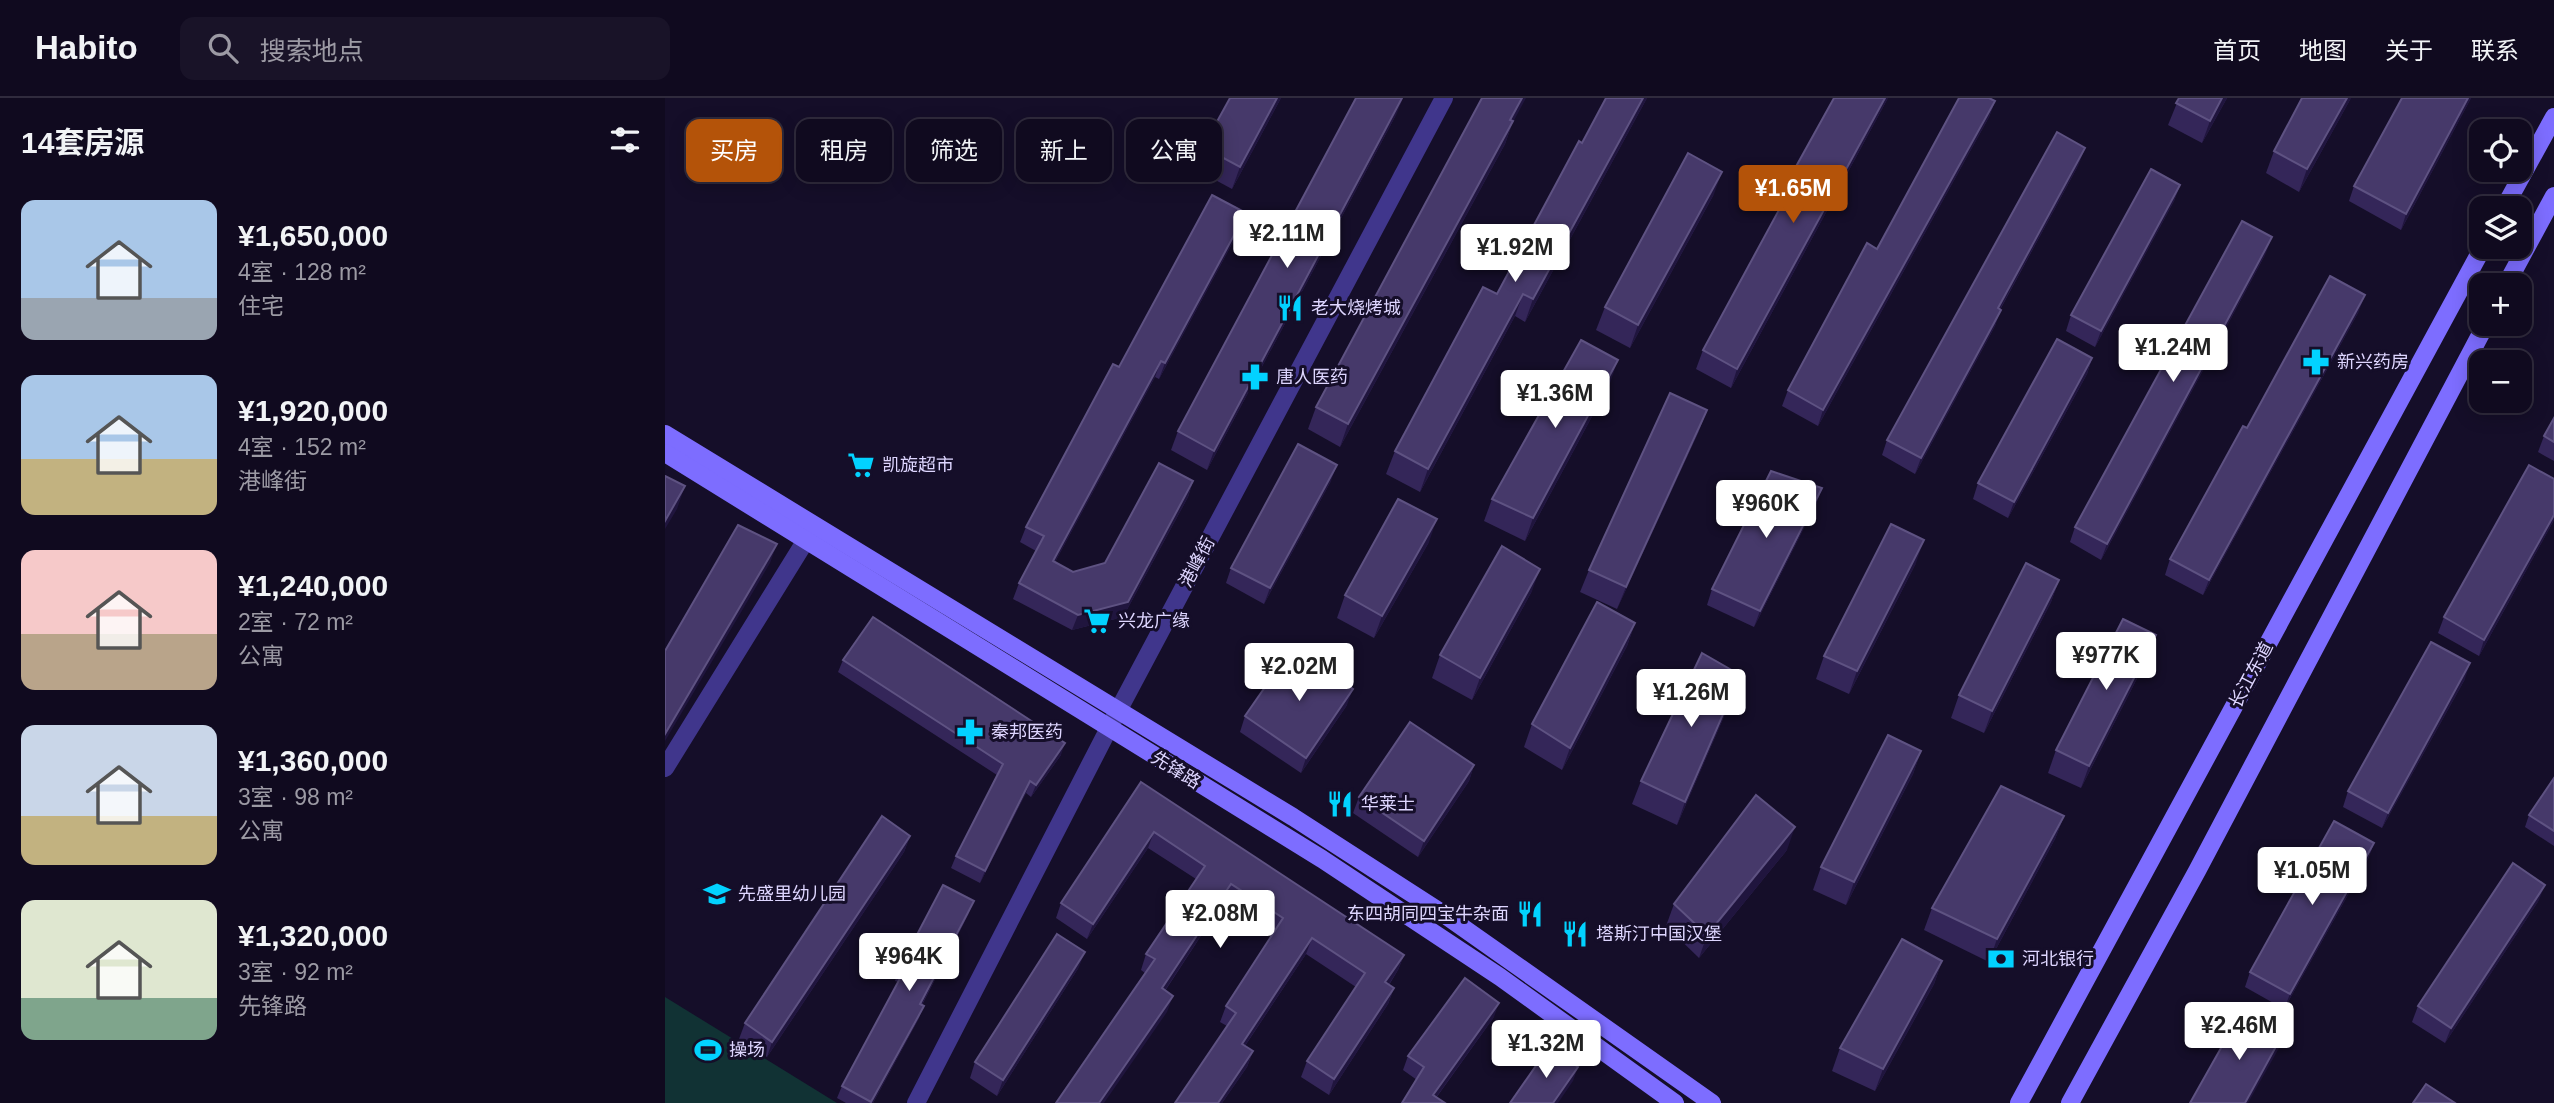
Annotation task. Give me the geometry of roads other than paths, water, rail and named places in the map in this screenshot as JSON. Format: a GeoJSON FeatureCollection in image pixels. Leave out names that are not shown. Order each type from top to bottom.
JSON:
{"type":"FeatureCollection","features":[{"type":"Feature","properties":{"kind":"street","name":"港峰街"},"geometry":{"type":"LineString","coordinates":[[916,1103],[1109,728],[1444,98]]}},
{"type":"Feature","properties":{"kind":"street"},"geometry":{"type":"LineString","coordinates":[[2511,196],[2554,117]]}},
{"type":"Feature","properties":{"kind":"street"},"geometry":{"type":"LineString","coordinates":[[2512,273],[2554,196]]}},
{"type":"Feature","properties":{"kind":"street","name":"长江东道"},"geometry":{"type":"LineString","coordinates":[[2019,1103],[2476,259]]}},
{"type":"Feature","properties":{"kind":"street"},"geometry":{"type":"LineString","coordinates":[[2070,1103],[2197,871],[2480,336]]}},
{"type":"Feature","properties":{"kind":"street"},"geometry":{"type":"LineString","coordinates":[[665,434],[1293,817],[1445,915],[1712,1103]]}},
{"type":"Feature","properties":{"kind":"street","name":"先锋路"},"geometry":{"type":"LineString","coordinates":[[665,453],[1322,859],[1405,913],[1675,1103]]}},
{"type":"Feature","properties":{"kind":"street"},"geometry":{"type":"LineString","coordinates":[[665,768],[806,540]]}},
{"type":"Feature","properties":{"kind":"place","name":"老大烧烤城"},"geometry":{"type":"Point","coordinates":[1290,308]}},
{"type":"Feature","properties":{"kind":"place","name":"新兴药房"},"geometry":{"type":"Point","coordinates":[2316,362]}},
{"type":"Feature","properties":{"kind":"place","name":"唐人医药"},"geometry":{"type":"Point","coordinates":[1255,377]}},
{"type":"Feature","properties":{"kind":"place","name":"凯旋超市"},"geometry":{"type":"Point","coordinates":[861,465]}},
{"type":"Feature","properties":{"kind":"place","name":"兴龙广缘"},"geometry":{"type":"Point","coordinates":[1097,621]}},
{"type":"Feature","properties":{"kind":"place","name":"秦邦医药"},"geometry":{"type":"Point","coordinates":[970,732]}},
{"type":"Feature","properties":{"kind":"place","name":"华莱士"},"geometry":{"type":"Point","coordinates":[1340,804]}},
{"type":"Feature","properties":{"kind":"place","name":"先盛里幼儿园"},"geometry":{"type":"Point","coordinates":[717,894]}},
{"type":"Feature","properties":{"kind":"place","name":"东四胡同四宝牛杂面"},"geometry":{"type":"Point","coordinates":[1530,914]}},
{"type":"Feature","properties":{"kind":"place","name":"塔斯汀中国汉堡"},"geometry":{"type":"Point","coordinates":[1575,934]}},
{"type":"Feature","properties":{"kind":"place","name":"河北银行"},"geometry":{"type":"Point","coordinates":[2001,959]}},
{"type":"Feature","properties":{"kind":"place","name":"操场"},"geometry":{"type":"Point","coordinates":[708,1050]}}]}
